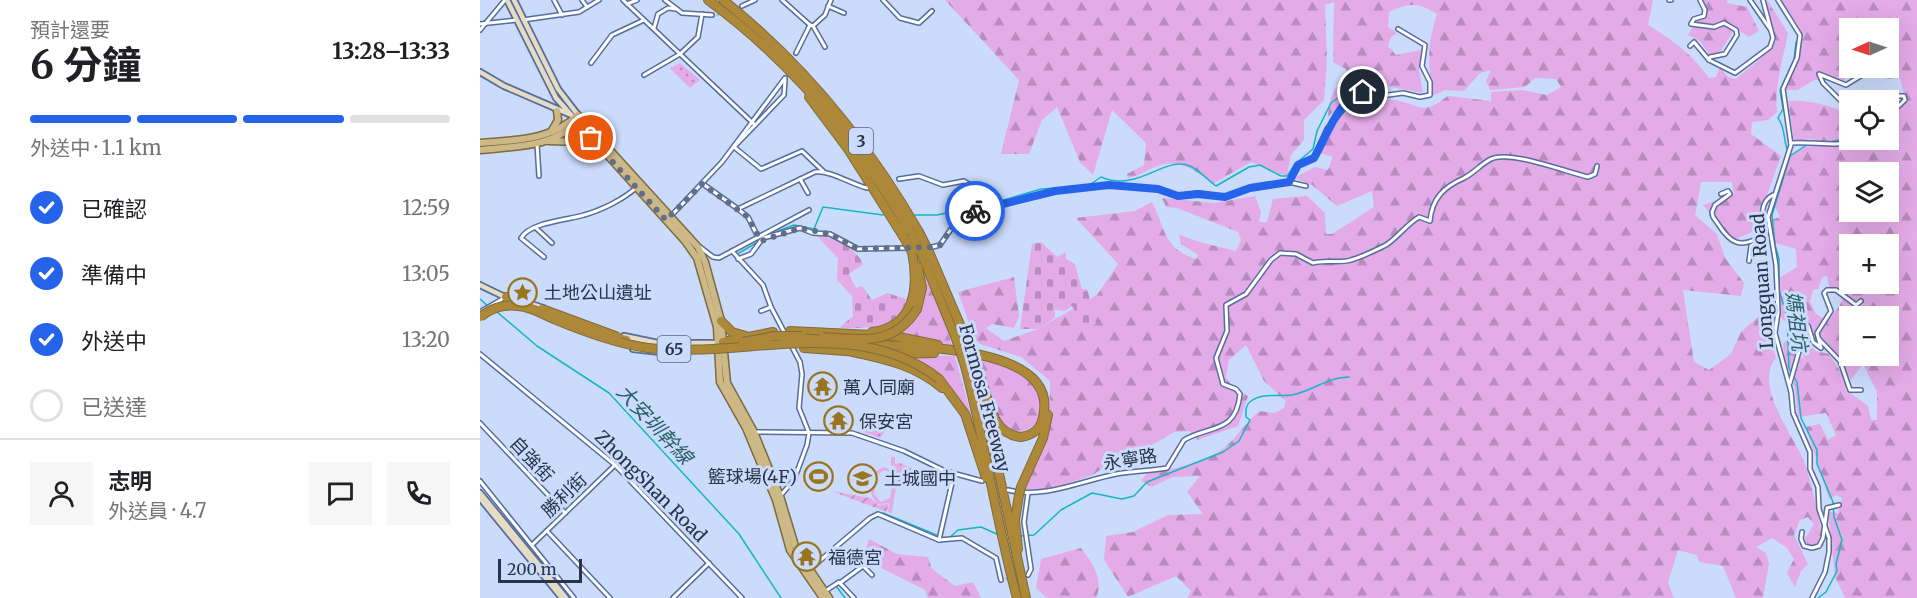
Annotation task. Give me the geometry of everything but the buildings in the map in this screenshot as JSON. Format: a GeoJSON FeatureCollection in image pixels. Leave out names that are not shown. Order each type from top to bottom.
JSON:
{"type":"FeatureCollection","features":[{"type":"Feature","properties":{"kind":"highway","name":"Formosa Freeway"},"geometry":{"type":"LineString","coordinates":[[708,0],[790,71],[842,129],[916,234]]}},
{"type":"Feature","properties":{"kind":"highway","name":"Formosa Freeway"},"geometry":{"type":"LineString","coordinates":[[723,0],[777,46],[830,102],[878,164],[916,234],[964,334],[974,364],[1013,536]]}},
{"type":"Feature","properties":{"kind":"highway"},"geometry":{"type":"LineString","coordinates":[[720,347],[783,335],[881,338],[898,330],[917,309],[922,288],[921,277],[912,252],[848,149],[790,71]]}},
{"type":"Feature","properties":{"kind":"highway"},"geometry":{"type":"LineString","coordinates":[[856,334],[890,328],[910,308],[916,288],[912,252]]}},
{"type":"Feature","properties":{"kind":"highway","name":"Formosa Freeway"},"geometry":{"type":"LineString","coordinates":[[926,254],[965,366],[985,445],[997,517],[1017,598]]}},
{"type":"Feature","properties":{"kind":"highway"},"geometry":{"type":"LineString","coordinates":[[506,297],[540,312],[626,342]]}},
{"type":"Feature","properties":{"kind":"highway","name":"65"},"geometry":{"type":"LineString","coordinates":[[480,316],[500,307],[523,306],[626,342],[664,349],[744,342]]}},
{"type":"Feature","properties":{"kind":"highway"},"geometry":{"type":"LineString","coordinates":[[721,321],[744,342],[873,348],[913,360],[939,379],[960,405],[971,430],[997,517]]}},
{"type":"Feature","properties":{"kind":"highway"},"geometry":{"type":"LineString","coordinates":[[744,342],[773,332],[790,331],[894,336],[994,357],[1010,362],[1028,373],[1040,389],[1044,406],[1042,421],[1034,432],[1021,437],[1003,430],[992,412],[984,384],[974,364]]}},
{"type":"Feature","properties":{"kind":"highway"},"geometry":{"type":"LineString","coordinates":[[744,342],[828,341],[977,349],[1012,358],[1027,368],[1043,388],[1048,406],[1048,420],[1023,492],[1013,536],[1026,598]]}},
{"type":"Feature","properties":{"kind":"highway"},"geometry":{"type":"LineString","coordinates":[[720,347],[804,348],[882,354],[948,349]]}},
{"type":"Feature","properties":{"kind":"highway"},"geometry":{"type":"LineString","coordinates":[[854,352],[882,357],[923,374],[952,398],[971,430]]}},
{"type":"Feature","properties":{"kind":"main road"},"geometry":{"type":"LineString","coordinates":[[551,133],[558,120],[557,111]]}},
{"type":"Feature","properties":{"kind":"main road"},"geometry":{"type":"LineString","coordinates":[[480,143],[551,133],[576,118]]}},
{"type":"Feature","properties":{"kind":"main road"},"geometry":{"type":"LineString","coordinates":[[548,141],[576,118]]}},
{"type":"Feature","properties":{"kind":"main road"},"geometry":{"type":"LineString","coordinates":[[576,118],[689,241],[698,247],[705,262],[721,321],[720,382],[746,428],[776,500],[790,550],[822,595],[829,598]]}},
{"type":"Feature","properties":{"kind":"main road"},"geometry":{"type":"LineString","coordinates":[[480,150],[548,141],[571,141],[602,149],[638,185]]}},
{"type":"Feature","properties":{"kind":"main road"},"geometry":{"type":"LineString","coordinates":[[689,241],[703,276],[717,327],[727,383],[754,432],[780,496],[793,543],[806,572]]}},
{"type":"Feature","properties":{"kind":"street"},"geometry":{"type":"LineString","coordinates":[[480,30],[506,0],[556,98],[602,149]]}},
{"type":"Feature","properties":{"kind":"street"},"geometry":{"type":"LineString","coordinates":[[514,0],[558,89],[576,118]]}},
{"type":"Feature","properties":{"kind":"street"},"geometry":{"type":"LineString","coordinates":[[554,0],[562,15]]}},
{"type":"Feature","properties":{"kind":"street"},"geometry":{"type":"LineString","coordinates":[[582,0],[586,7]]}},
{"type":"Feature","properties":{"kind":"street"},"geometry":{"type":"LineString","coordinates":[[480,24],[579,12],[599,0]]}},
{"type":"Feature","properties":{"kind":"street"},"geometry":{"type":"LineString","coordinates":[[623,0],[754,124]]}},
{"type":"Feature","properties":{"kind":"street"},"geometry":{"type":"LineString","coordinates":[[627,4],[637,0]]}},
{"type":"Feature","properties":{"kind":"street"},"geometry":{"type":"LineString","coordinates":[[665,0],[682,14],[712,15]]}},
{"type":"Feature","properties":{"kind":"street"},"geometry":{"type":"LineString","coordinates":[[742,6],[755,0]]}},
{"type":"Feature","properties":{"kind":"street"},"geometry":{"type":"LineString","coordinates":[[796,53],[811,25],[825,15],[831,0]]}},
{"type":"Feature","properties":{"kind":"street"},"geometry":{"type":"LineString","coordinates":[[883,0],[900,18],[917,23],[923,22],[932,11]]}},
{"type":"Feature","properties":{"kind":"street"},"geometry":{"type":"LineString","coordinates":[[1700,0],[1705,9],[1704,16],[1694,19],[1691,24],[1714,27],[1724,22],[1736,30],[1737,35],[1725,54],[1710,57],[1709,60]]}},
{"type":"Feature","properties":{"kind":"street"},"geometry":{"type":"LineString","coordinates":[[1750,0],[1772,30]]}},
{"type":"Feature","properties":{"kind":"street"},"geometry":{"type":"LineString","coordinates":[[1690,46],[1694,42],[1709,60],[1735,73],[1770,47],[1773,39],[1772,30],[1763,0]]}},
{"type":"Feature","properties":{"kind":"street","name":"Longquan Road"},"geometry":{"type":"LineString","coordinates":[[1778,0],[1800,35],[1797,58],[1783,89],[1791,144],[1768,218],[1776,265],[1778,312],[1775,333],[1790,385],[1793,413],[1808,444],[1810,469],[1818,487],[1829,552],[1825,572],[1812,598]]}},
{"type":"Feature","properties":{"kind":"street"},"geometry":{"type":"LineString","coordinates":[[785,1],[811,25],[825,47]]}},
{"type":"Feature","properties":{"kind":"street"},"geometry":{"type":"LineString","coordinates":[[828,6],[844,13]]}},
{"type":"Feature","properties":{"kind":"street"},"geometry":{"type":"LineString","coordinates":[[655,30],[657,14],[668,8],[676,9]]}},
{"type":"Feature","properties":{"kind":"street"},"geometry":{"type":"LineString","coordinates":[[644,75],[680,54],[700,34],[702,15]]}},
{"type":"Feature","properties":{"kind":"street"},"geometry":{"type":"LineString","coordinates":[[491,22],[492,16]]}},
{"type":"Feature","properties":{"kind":"street"},"geometry":{"type":"LineString","coordinates":[[591,63],[612,35],[644,20]]}},
{"type":"Feature","properties":{"kind":"street"},"geometry":{"type":"LineString","coordinates":[[1289,182],[1298,165],[1314,158],[1327,129],[1357,93],[1381,96],[1403,93],[1420,97],[1430,94],[1430,82],[1422,66],[1426,50],[1424,43],[1398,29]]}},
{"type":"Feature","properties":{"kind":"street"},"geometry":{"type":"LineString","coordinates":[[480,72],[557,111],[576,118]]}},
{"type":"Feature","properties":{"kind":"street"},"geometry":{"type":"LineString","coordinates":[[1839,99],[1823,83],[1819,74],[1846,85],[1857,78]]}},
{"type":"Feature","properties":{"kind":"street"},"geometry":{"type":"LineString","coordinates":[[668,218],[779,99],[785,87],[785,78],[754,124]]}},
{"type":"Feature","properties":{"kind":"street"},"geometry":{"type":"LineString","coordinates":[[781,84],[785,87]]}},
{"type":"Feature","properties":{"kind":"street"},"geometry":{"type":"LineString","coordinates":[[777,89],[782,87],[783,90],[779,99]]}},
{"type":"Feature","properties":{"kind":"street"},"geometry":{"type":"LineString","coordinates":[[1899,96],[1904,96],[1905,100],[1899,106]]}},
{"type":"Feature","properties":{"kind":"street"},"geometry":{"type":"LineString","coordinates":[[1791,144],[1825,142],[1839,144]]}},
{"type":"Feature","properties":{"kind":"street"},"geometry":{"type":"LineString","coordinates":[[537,144],[539,176]]}},
{"type":"Feature","properties":{"kind":"street"},"geometry":{"type":"LineString","coordinates":[[734,147],[761,169],[802,150],[823,171],[847,183],[867,188]]}},
{"type":"Feature","properties":{"kind":"street","name":"永寧路"},"geometry":{"type":"LineString","coordinates":[[1008,490],[1047,492],[1117,474],[1167,468],[1184,440],[1221,429],[1234,415],[1240,394],[1236,389],[1223,384],[1216,365],[1216,358],[1227,331],[1226,305],[1246,294],[1271,260],[1280,253],[1296,254],[1313,263],[1323,259],[1343,261],[1362,256],[1386,244],[1403,227],[1419,217],[1431,221],[1433,206],[1442,189],[1473,174],[1494,158],[1525,158],[1588,177],[1595,174],[1597,166]]}},
{"type":"Feature","properties":{"kind":"street"},"geometry":{"type":"LineString","coordinates":[[738,209],[800,178],[823,171]]}},
{"type":"Feature","properties":{"kind":"street"},"geometry":{"type":"LineString","coordinates":[[899,179],[919,176],[943,185],[964,181],[996,204]]}},
{"type":"Feature","properties":{"kind":"street"},"geometry":{"type":"LineString","coordinates":[[800,178],[808,194]]}},
{"type":"Feature","properties":{"kind":"street"},"geometry":{"type":"LineString","coordinates":[[738,259],[751,254],[760,239],[800,228],[830,234],[858,249],[936,247],[940,245],[960,216],[996,204],[1055,191],[1109,185],[1158,189],[1178,196],[1198,194],[1225,197],[1250,188],[1289,182],[1306,186]]}},
{"type":"Feature","properties":{"kind":"street"},"geometry":{"type":"LineString","coordinates":[[702,184],[748,217],[760,239]]}},
{"type":"Feature","properties":{"kind":"street"},"geometry":{"type":"LineString","coordinates":[[544,257],[521,238],[524,232],[548,222],[585,215],[626,196],[638,185]]}},
{"type":"Feature","properties":{"kind":"street"},"geometry":{"type":"LineString","coordinates":[[1721,194],[1728,191],[1730,194],[1715,205],[1712,212],[1721,230],[1737,243],[1748,244],[1761,237]]}},
{"type":"Feature","properties":{"kind":"street"},"geometry":{"type":"LineString","coordinates":[[1749,261],[1751,246],[1761,237],[1761,214],[1768,198],[1775,194]]}},
{"type":"Feature","properties":{"kind":"street"},"geometry":{"type":"LineString","coordinates":[[698,247],[715,258],[760,239],[810,210]]}},
{"type":"Feature","properties":{"kind":"street"},"geometry":{"type":"LineString","coordinates":[[536,228],[552,243]]}},
{"type":"Feature","properties":{"kind":"street"},"geometry":{"type":"LineString","coordinates":[[732,251],[763,285],[771,308],[800,362],[802,385],[799,411],[809,433],[794,480],[780,496]]}},
{"type":"Feature","properties":{"kind":"street"},"geometry":{"type":"LineString","coordinates":[[480,285],[506,297],[630,339],[720,347]]}},
{"type":"Feature","properties":{"kind":"street"},"geometry":{"type":"LineString","coordinates":[[1790,385],[1806,326],[1808,326],[1813,342],[1819,348],[1817,333],[1832,311],[1824,296],[1827,290],[1836,290],[1856,305],[1861,300]]}},
{"type":"Feature","properties":{"kind":"street"},"geometry":{"type":"LineString","coordinates":[[506,297],[517,307],[639,351],[720,347]]}},
{"type":"Feature","properties":{"kind":"street"},"geometry":{"type":"LineString","coordinates":[[480,316],[506,297]]}},
{"type":"Feature","properties":{"kind":"street"},"geometry":{"type":"LineString","coordinates":[[480,316],[497,310],[517,307]]}},
{"type":"Feature","properties":{"kind":"street"},"geometry":{"type":"LineString","coordinates":[[761,311],[771,308]]}},
{"type":"Feature","properties":{"kind":"street"},"geometry":{"type":"LineString","coordinates":[[1819,339],[1840,361],[1850,390],[1861,390]]}},
{"type":"Feature","properties":{"kind":"street","name":"ZhongShan Road"},"geometry":{"type":"LineString","coordinates":[[480,354],[615,465],[742,598]]}},
{"type":"Feature","properties":{"kind":"street","name":"自強街"},"geometry":{"type":"LineString","coordinates":[[480,423],[565,513]]}},
{"type":"Feature","properties":{"kind":"street"},"geometry":{"type":"LineString","coordinates":[[746,428],[754,432],[852,433],[903,450],[954,474],[982,482]]}},
{"type":"Feature","properties":{"kind":"street","name":"勝利街"},"geometry":{"type":"LineString","coordinates":[[532,545],[615,465]]}},
{"type":"Feature","properties":{"kind":"street"},"geometry":{"type":"LineString","coordinates":[[939,540],[954,474]]}},
{"type":"Feature","properties":{"kind":"street"},"geometry":{"type":"LineString","coordinates":[[480,481],[574,598]]}},
{"type":"Feature","properties":{"kind":"street"},"geometry":{"type":"LineString","coordinates":[[480,492],[564,598]]}},
{"type":"Feature","properties":{"kind":"street"},"geometry":{"type":"LineString","coordinates":[[1023,492],[1024,522],[1031,569],[1028,575]]}},
{"type":"Feature","properties":{"kind":"street"},"geometry":{"type":"LineString","coordinates":[[480,498],[564,598]]}},
{"type":"Feature","properties":{"kind":"street"},"geometry":{"type":"LineString","coordinates":[[1802,532],[1801,539],[1804,546],[1816,547],[1822,543],[1827,508],[1837,505]]}},
{"type":"Feature","properties":{"kind":"street"},"geometry":{"type":"LineString","coordinates":[[806,572],[875,514],[890,518],[939,540],[962,538],[996,558],[1002,580]]}},
{"type":"Feature","properties":{"kind":"street"},"geometry":{"type":"LineString","coordinates":[[547,531],[610,598]]}},
{"type":"Feature","properties":{"kind":"street"},"geometry":{"type":"LineString","coordinates":[[673,598],[709,563]]}},
{"type":"Feature","properties":{"kind":"street"},"geometry":{"type":"LineString","coordinates":[[822,595],[863,566],[872,575]]}},
{"type":"Feature","properties":{"kind":"street"},"geometry":{"type":"LineString","coordinates":[[840,583],[854,598]]}},
{"type":"Feature","properties":{"kind":"green space"},"geometry":{"type":"Polygon","coordinates":[[[945,0],[1653,0],[1648,25],[1681,48],[1709,78],[1716,77],[1720,67],[1728,77],[1736,79],[1772,49],[1776,40],[1765,6],[1767,0],[1788,33],[1778,82],[1777,112],[1768,120],[1752,122],[1751,134],[1781,156],[1762,209],[1759,229],[1733,240],[1703,205],[1734,195],[1732,182],[1701,182],[1695,215],[1717,234],[1725,258],[1744,283],[1741,296],[1683,290],[1694,362],[1709,370],[1731,354],[1741,332],[1763,313],[1776,358],[1770,370],[1769,383],[1772,397],[1805,464],[1824,546],[1815,550],[1804,540],[1814,524],[1808,517],[1800,520],[1794,535],[1808,564],[1801,571],[1795,587],[1787,573],[1794,559],[1787,548],[1772,538],[1756,547],[1766,553],[1769,564],[1763,598],[1736,598],[1723,566],[1699,562],[1697,555],[1678,550],[1668,582],[1674,598],[1187,598],[1191,591],[1176,576],[1128,597],[1104,560],[1106,536],[1133,532],[1168,515],[1203,514],[1187,492],[1200,476],[1172,477],[1152,487],[1141,481],[1148,472],[1177,468],[1208,458],[1229,444],[1260,411],[1274,413],[1284,408],[1286,401],[1264,381],[1246,345],[1229,360],[1226,377],[1233,388],[1248,396],[1238,426],[1198,440],[1190,431],[1174,432],[1152,445],[1130,448],[1093,475],[1062,485],[1042,489],[1025,489],[1049,429],[1050,381],[1021,357],[980,344],[975,339],[958,292],[1014,277],[1019,316],[1014,328],[992,324],[986,328],[1004,341],[1038,329],[1097,295],[1118,264],[1076,218],[1135,211],[1152,202],[1167,238],[1186,255],[1197,259],[1198,255],[1181,244],[1179,234],[1236,251],[1241,240],[1238,232],[1177,208],[1166,207],[1162,198],[1215,203],[1255,196],[1261,212],[1259,222],[1267,222],[1273,199],[1307,196],[1325,213],[1326,234],[1332,234],[1374,207],[1372,191],[1337,206],[1312,185],[1295,178],[1314,167],[1328,170],[1333,157],[1320,153],[1339,119],[1361,100],[1391,99],[1426,108],[1448,96],[1491,101],[1491,92],[1523,90],[1547,95],[1561,87],[1556,79],[1535,78],[1525,87],[1490,90],[1486,81],[1491,70],[1480,73],[1464,91],[1445,90],[1432,96],[1429,55],[1437,14],[1424,7],[1413,5],[1389,12],[1388,27],[1397,33],[1391,37],[1388,46],[1396,55],[1421,50],[1419,70],[1423,93],[1386,86],[1377,92],[1358,87],[1328,117],[1333,94],[1348,77],[1346,69],[1333,62],[1334,2],[1325,5],[1327,61],[1324,100],[1304,120],[1304,140],[1291,155],[1287,175],[1251,162],[1214,183],[1178,164],[1160,165],[1128,178],[1127,174],[1144,165],[1146,143],[1112,110],[1093,175],[1080,162],[1057,107],[1042,120],[1029,154],[1001,154],[1019,80],[945,0]]]}},
{"type":"Feature","properties":{"kind":"green space"},"geometry":{"type":"Polygon","coordinates":[[[1700,0],[1727,0],[1727,3],[1747,7],[1759,31],[1749,37],[1735,28],[1714,62],[1700,41],[1688,35],[1702,12],[1700,0]]]}},
{"type":"Feature","properties":{"kind":"green space"},"geometry":{"type":"Polygon","coordinates":[[[1780,0],[1917,0],[1917,598],[1843,598],[1845,597],[1835,577],[1828,512],[1838,513],[1842,498],[1836,495],[1829,499],[1806,427],[1820,424],[1828,440],[1836,435],[1826,413],[1798,417],[1794,381],[1785,366],[1783,344],[1790,336],[1798,341],[1799,355],[1805,360],[1800,350],[1804,332],[1815,351],[1829,354],[1847,382],[1846,390],[1868,406],[1871,420],[1877,420],[1877,392],[1864,366],[1899,366],[1899,306],[1839,306],[1843,296],[1840,294],[1899,294],[1899,234],[1839,234],[1839,293],[1829,286],[1827,276],[1822,277],[1818,289],[1813,290],[1810,302],[1816,314],[1823,318],[1816,331],[1823,347],[1818,346],[1805,323],[1800,335],[1792,334],[1788,324],[1779,316],[1779,278],[1797,267],[1796,249],[1773,242],[1771,220],[1780,217],[1775,207],[1788,158],[1804,147],[1836,144],[1810,139],[1794,142],[1788,101],[1803,101],[1839,110],[1839,150],[1899,150],[1899,101],[1904,94],[1900,78],[1885,79],[1899,78],[1899,18],[1839,18],[1839,78],[1845,78],[1844,81],[1814,80],[1798,90],[1786,90],[1799,56],[1800,29],[1780,0]]]}},
{"type":"Feature","properties":{"kind":"green space"},"geometry":{"type":"Polygon","coordinates":[[[680,63],[700,80],[690,88],[670,68],[680,63]]]}},
{"type":"Feature","properties":{"kind":"green space"},"geometry":{"type":"Polygon","coordinates":[[[817,236],[831,238],[856,253],[863,264],[849,274],[856,288],[862,286],[872,300],[887,293],[906,299],[897,317],[880,326],[839,328],[853,316],[852,296],[837,280],[838,258],[817,236]]]}},
{"type":"Feature","properties":{"kind":"green space"},"geometry":{"type":"Polygon","coordinates":[[[1041,242],[1057,257],[1066,252],[1066,259],[1075,264],[1082,289],[1087,289],[1096,324],[1084,328],[1072,306],[1065,311],[1055,310],[1055,318],[1038,329],[1020,329],[1032,244],[1041,242]]]}},
{"type":"Feature","properties":{"kind":"green space"},"geometry":{"type":"Polygon","coordinates":[[[926,277],[943,314],[952,346],[899,335],[916,316],[923,279],[926,277]]]}},
{"type":"Feature","properties":{"kind":"green space"},"geometry":{"type":"Polygon","coordinates":[[[1839,306],[1839,361],[1830,346],[1819,335],[1839,306]]]}},
{"type":"Feature","properties":{"kind":"green space"},"geometry":{"type":"Polygon","coordinates":[[[909,355],[955,356],[978,441],[952,392],[935,374],[909,355]]]}},
{"type":"Feature","properties":{"kind":"green space"},"geometry":{"type":"Polygon","coordinates":[[[980,358],[1016,368],[1029,377],[1036,386],[1041,407],[1039,417],[1033,425],[1024,431],[1011,432],[1004,424],[990,398],[980,358]]]}},
{"type":"Feature","properties":{"kind":"green space"},"geometry":{"type":"Polygon","coordinates":[[[1842,366],[1862,366],[1851,380],[1842,366]]]}},
{"type":"Feature","properties":{"kind":"green space"},"geometry":{"type":"Polygon","coordinates":[[[880,421],[890,424],[880,438],[861,431],[880,421]]]}},
{"type":"Feature","properties":{"kind":"green space"},"geometry":{"type":"Polygon","coordinates":[[[891,457],[895,457],[895,464],[900,463],[892,513],[888,512],[889,503],[877,504],[871,494],[875,472],[883,467],[895,471],[895,466],[891,465],[891,457]],[[884,470],[877,475],[874,494],[881,502],[890,498],[893,478],[890,472],[884,470]]]}},
{"type":"Feature","properties":{"kind":"green space"},"geometry":{"type":"Polygon","coordinates":[[[900,463],[923,474],[920,482],[897,486],[900,463]]]}},
{"type":"Feature","properties":{"kind":"green space"},"geometry":{"type":"Polygon","coordinates":[[[831,491],[870,498],[878,505],[888,504],[887,512],[831,491]]]}},
{"type":"Feature","properties":{"kind":"green space"},"geometry":{"type":"Polygon","coordinates":[[[869,539],[897,554],[928,557],[932,569],[955,586],[973,582],[981,598],[928,598],[925,590],[863,559],[869,539]]]}},
{"type":"Feature","properties":{"kind":"green space"},"geometry":{"type":"Polygon","coordinates":[[[1081,548],[1093,565],[1098,578],[1096,598],[1047,598],[1036,588],[1041,559],[1081,548]]]}},
{"type":"Feature","properties":{"kind":"waterway","name":"媽祖坑"},"geometry":{"type":"LineString","coordinates":[[1796,42],[1794,60],[1780,90],[1783,109],[1778,118],[1783,127],[1790,156],[1772,215],[1779,259],[1779,290],[1787,317],[1789,368],[1797,382],[1801,418],[1817,450],[1817,464],[1833,502],[1834,517],[1842,540],[1836,564],[1837,571],[1826,592],[1818,598]]}},
{"type":"Feature","properties":{"kind":"waterway"},"geometry":{"type":"LineString","coordinates":[[997,202],[1041,189],[1088,186],[1101,177],[1114,181],[1139,178],[1171,165],[1181,164],[1190,166],[1216,186],[1249,167],[1260,165],[1281,176],[1287,176],[1295,164],[1313,149],[1317,131],[1331,103],[1357,84],[1378,88]]}},
{"type":"Feature","properties":{"kind":"waterway"},"geometry":{"type":"LineString","coordinates":[[1827,143],[1839,140]]}},
{"type":"Feature","properties":{"kind":"waterway"},"geometry":{"type":"LineString","coordinates":[[1790,156],[1808,144]]}},
{"type":"Feature","properties":{"kind":"waterway"},"geometry":{"type":"LineString","coordinates":[[915,215],[937,215],[993,203]]}},
{"type":"Feature","properties":{"kind":"waterway"},"geometry":{"type":"LineString","coordinates":[[778,231],[794,225],[814,229],[823,207],[883,215]]}},
{"type":"Feature","properties":{"kind":"waterway"},"geometry":{"type":"LineString","coordinates":[[739,253],[756,243]]}},
{"type":"Feature","properties":{"kind":"waterway","name":"大安圳幹線"},"geometry":{"type":"LineString","coordinates":[[480,299],[488,306]]}},
{"type":"Feature","properties":{"kind":"waterway","name":"大安圳幹線"},"geometry":{"type":"LineString","coordinates":[[497,312],[537,346],[609,393],[739,534],[781,598]]}},
{"type":"Feature","properties":{"kind":"waterway"},"geometry":{"type":"LineString","coordinates":[[1019,536],[1034,535],[1061,510],[1092,493],[1122,499],[1134,496],[1147,482],[1223,452],[1239,441],[1250,420],[1246,417],[1247,406],[1256,398],[1292,395],[1334,379],[1349,377]]}},
{"type":"Feature","properties":{"kind":"waterway"},"geometry":{"type":"LineString","coordinates":[[883,513],[944,538]]}},
{"type":"Feature","properties":{"kind":"waterway"},"geometry":{"type":"LineString","coordinates":[[949,538],[958,530],[981,527],[999,535]]}},
{"type":"Feature","properties":{"kind":"waterway"},"geometry":{"type":"LineString","coordinates":[[836,586],[845,598]]}},
{"type":"Feature","properties":{"kind":"tunnel"},"geometry":{"type":"LineString","coordinates":[[712,15],[725,14]]}},
{"type":"Feature","properties":{"kind":"tunnel"},"geometry":{"type":"LineString","coordinates":[[1001,580],[1028,575]]}},
{"type":"Feature","properties":{"kind":"way so far"},"geometry":{"type":"LineString","coordinates":[[591,138],[666,220],[702,184],[748,217],[761,241],[793,228],[800,228],[813,233],[830,234],[858,249],[936,247],[940,245],[960,216],[975,211]]}},
{"type":"Feature","properties":{"kind":"place","name":"土地公山遺址"},"geometry":{"type":"Point","coordinates":[523,292]}},
{"type":"Feature","properties":{"kind":"place","name":"萬人同廟"},"geometry":{"type":"Point","coordinates":[822,387]}},
{"type":"Feature","properties":{"kind":"place","name":"保安宮"},"geometry":{"type":"Point","coordinates":[838,421]}},
{"type":"Feature","properties":{"kind":"place","name":"籃球場(4F)"},"geometry":{"type":"Point","coordinates":[818,476]}},
{"type":"Feature","properties":{"kind":"place","name":"土城國中"},"geometry":{"type":"Point","coordinates":[863,478]}},
{"type":"Feature","properties":{"kind":"place","name":"福德宮"},"geometry":{"type":"Point","coordinates":[807,557]}},
{"type":"Feature","properties":{"kind":"route"},"geometry":{"type":"LineString","coordinates":[[975,211],[1055,191],[1099,188],[1109,185],[1158,189],[1178,196],[1198,194],[1225,197],[1250,188],[1289,182],[1298,165],[1314,158],[1327,129],[1349,101],[1357,93],[1363,92]]}}]}
